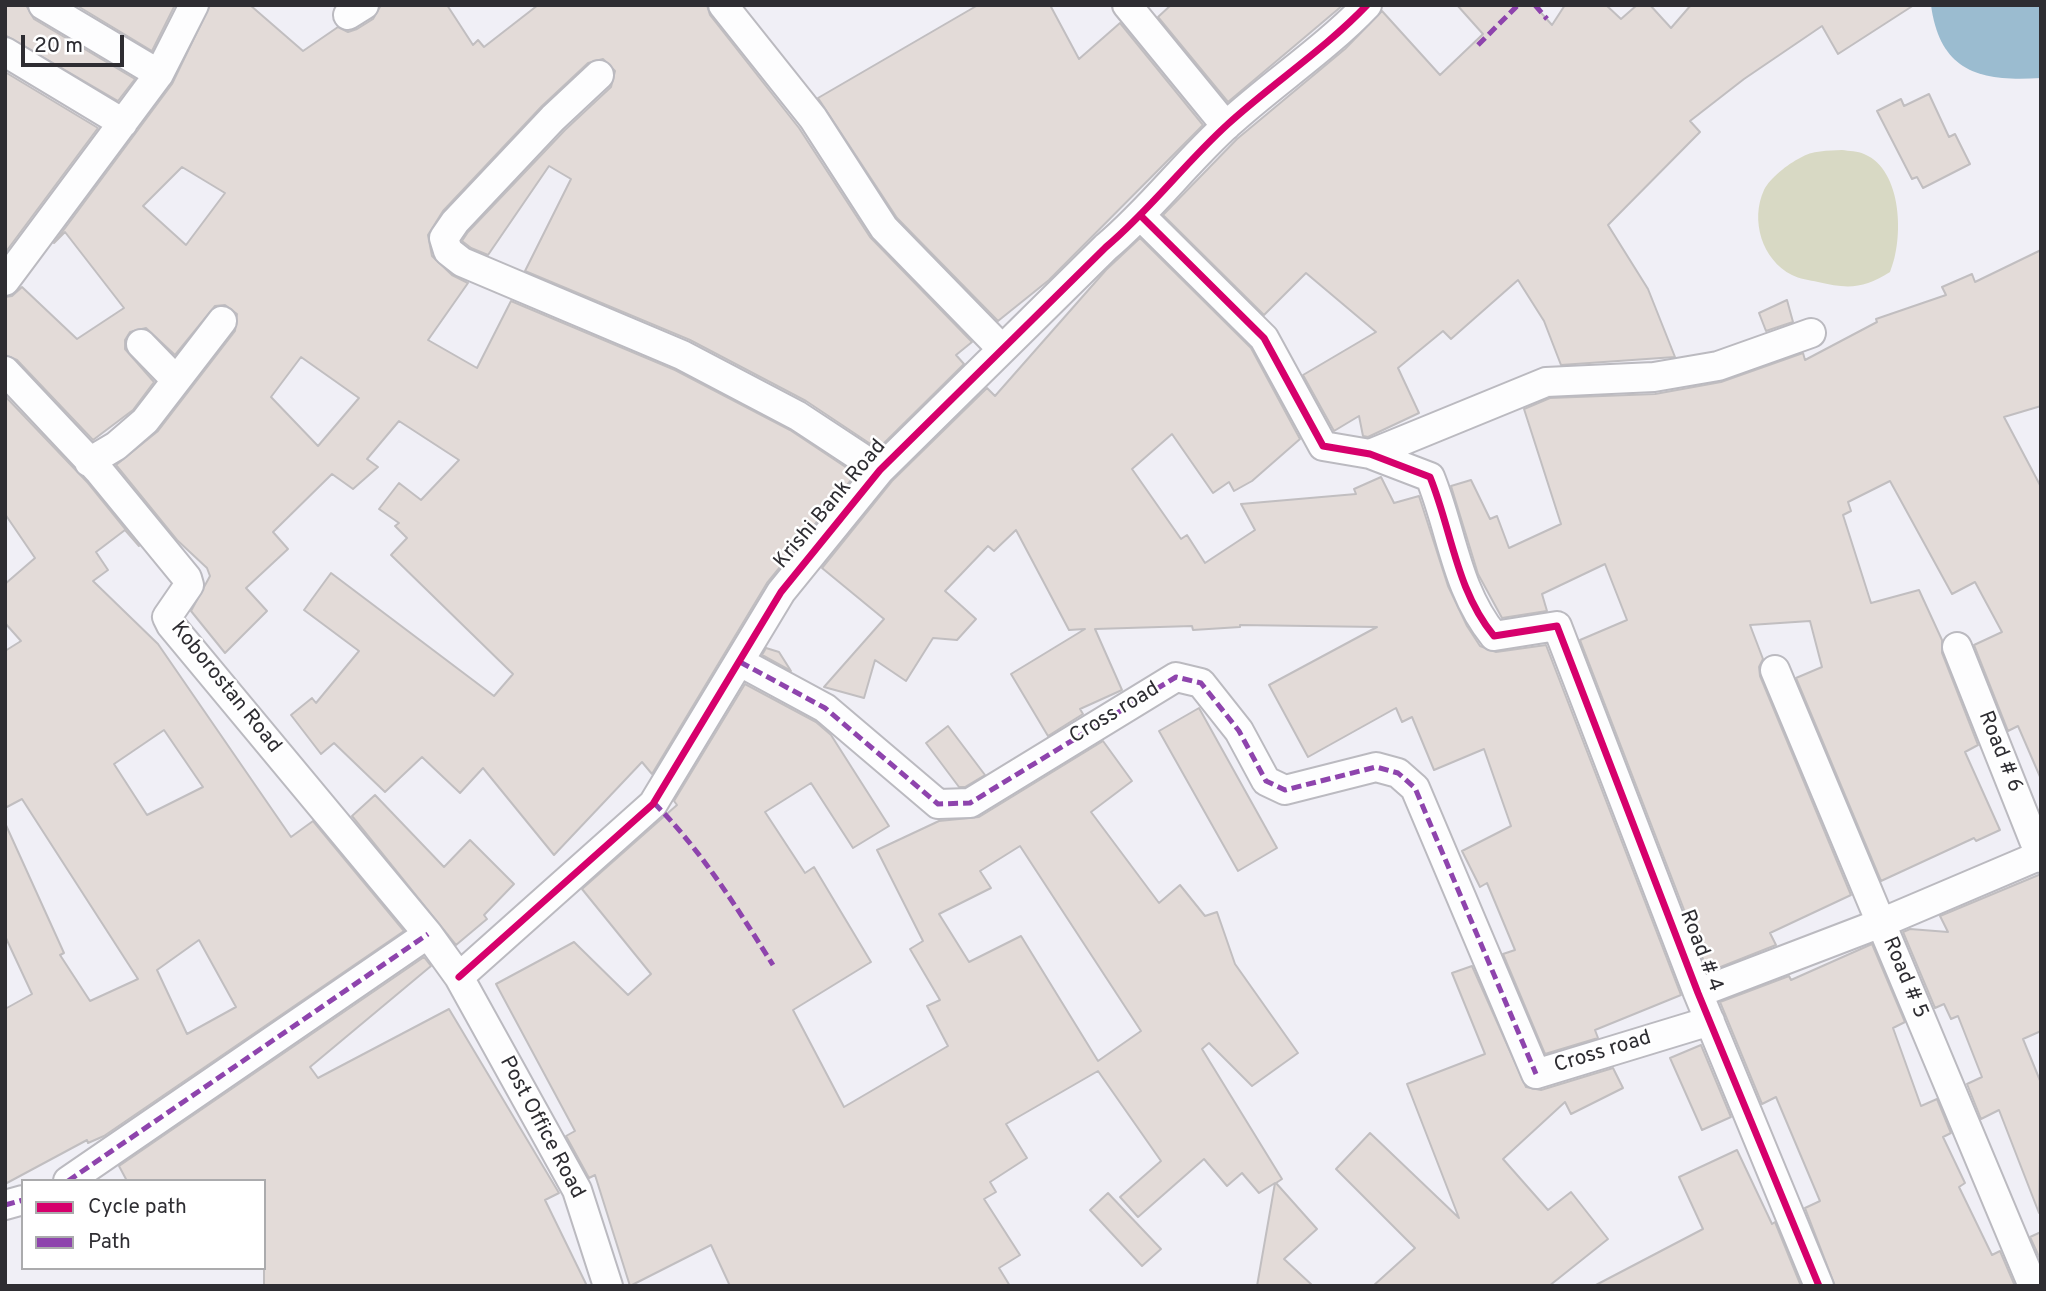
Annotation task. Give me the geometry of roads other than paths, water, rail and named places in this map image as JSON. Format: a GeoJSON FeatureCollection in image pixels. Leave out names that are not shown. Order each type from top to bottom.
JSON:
{"type":"FeatureCollection","features":[{"type":"Feature","properties":{"kind":"street"},"geometry":{"type":"LineString","coordinates":[[43,5],[159,74]]}},
{"type":"Feature","properties":{"kind":"street"},"geometry":{"type":"LineString","coordinates":[[5,281],[159,74],[194,5]]}},
{"type":"Feature","properties":{"kind":"street"},"geometry":{"type":"LineString","coordinates":[[723,5],[813,118],[884,228],[1001,348]]}},
{"type":"Feature","properties":{"kind":"street"},"geometry":{"type":"LineString","coordinates":[[1127,5],[1226,126]]}},
{"type":"Feature","properties":{"kind":"street","name":"Krishi Bank Road"},"geometry":{"type":"LineString","coordinates":[[459,977],[653,804],[781,592],[880,470],[1001,348],[1142,216],[1226,126],[1339,35],[1367,5]]}},
{"type":"Feature","properties":{"kind":"street"},"geometry":{"type":"LineString","coordinates":[[5,52],[123,123]]}},
{"type":"Feature","properties":{"kind":"street"},"geometry":{"type":"LineString","coordinates":[[599,75],[552,118],[455,222],[444,238],[448,251],[462,262],[682,355],[798,416],[880,470]]}},
{"type":"Feature","properties":{"kind":"street"},"geometry":{"type":"LineString","coordinates":[[1142,216],[1264,338],[1324,446],[1370,454],[1546,382],[1654,377],[1718,366],[1811,333]]}},
{"type":"Feature","properties":{"kind":"street"},"geometry":{"type":"LineString","coordinates":[[89,462],[116,446],[145,421],[222,321]]}},
{"type":"Feature","properties":{"kind":"street"},"geometry":{"type":"LineString","coordinates":[[141,344],[176,380]]}},
{"type":"Feature","properties":{"kind":"street","name":"Koborostan Road"},"geometry":{"type":"LineString","coordinates":[[5,371],[89,462],[187,578],[189,584],[167,617],[171,625],[428,934],[459,977]]}},
{"type":"Feature","properties":{"kind":"street","name":"Road # 4"},"geometry":{"type":"LineString","coordinates":[[1370,454],[1430,477],[1440,502],[1464,588],[1479,617],[1494,636],[1557,626],[1698,993],[1819,1286]]}},
{"type":"Feature","properties":{"kind":"street","name":"Road # 6"},"geometry":{"type":"LineString","coordinates":[[1957,647],[2040,856]]}},
{"type":"Feature","properties":{"kind":"street","name":"Cross road"},"geometry":{"type":"LineString","coordinates":[[740,662],[825,708],[938,804],[970,803],[1176,677],[1201,683],[1239,731],[1266,781],[1285,790],[1376,767],[1398,773],[1415,788],[1536,1074],[1710,1021]]}},
{"type":"Feature","properties":{"kind":"street","name":"Road # 5"},"geometry":{"type":"LineString","coordinates":[[1775,670],[2033,1286]]}},
{"type":"Feature","properties":{"kind":"street"},"geometry":{"type":"LineString","coordinates":[[1698,993],[1881,923],[2040,856]]}},
{"type":"Feature","properties":{"kind":"street"},"geometry":{"type":"LineString","coordinates":[[71,1179],[428,934]]}},
{"type":"Feature","properties":{"kind":"street","name":"Post Office Road"},"geometry":{"type":"LineString","coordinates":[[459,977],[577,1190],[608,1286]]}},
{"type":"Feature","properties":{"kind":"water"},"geometry":{"type":"Polygon","coordinates":[[[1931,5],[2041,5],[2041,78],[1999,78],[1966,68],[1954,59],[1943,45],[1931,5]]]}}]}
